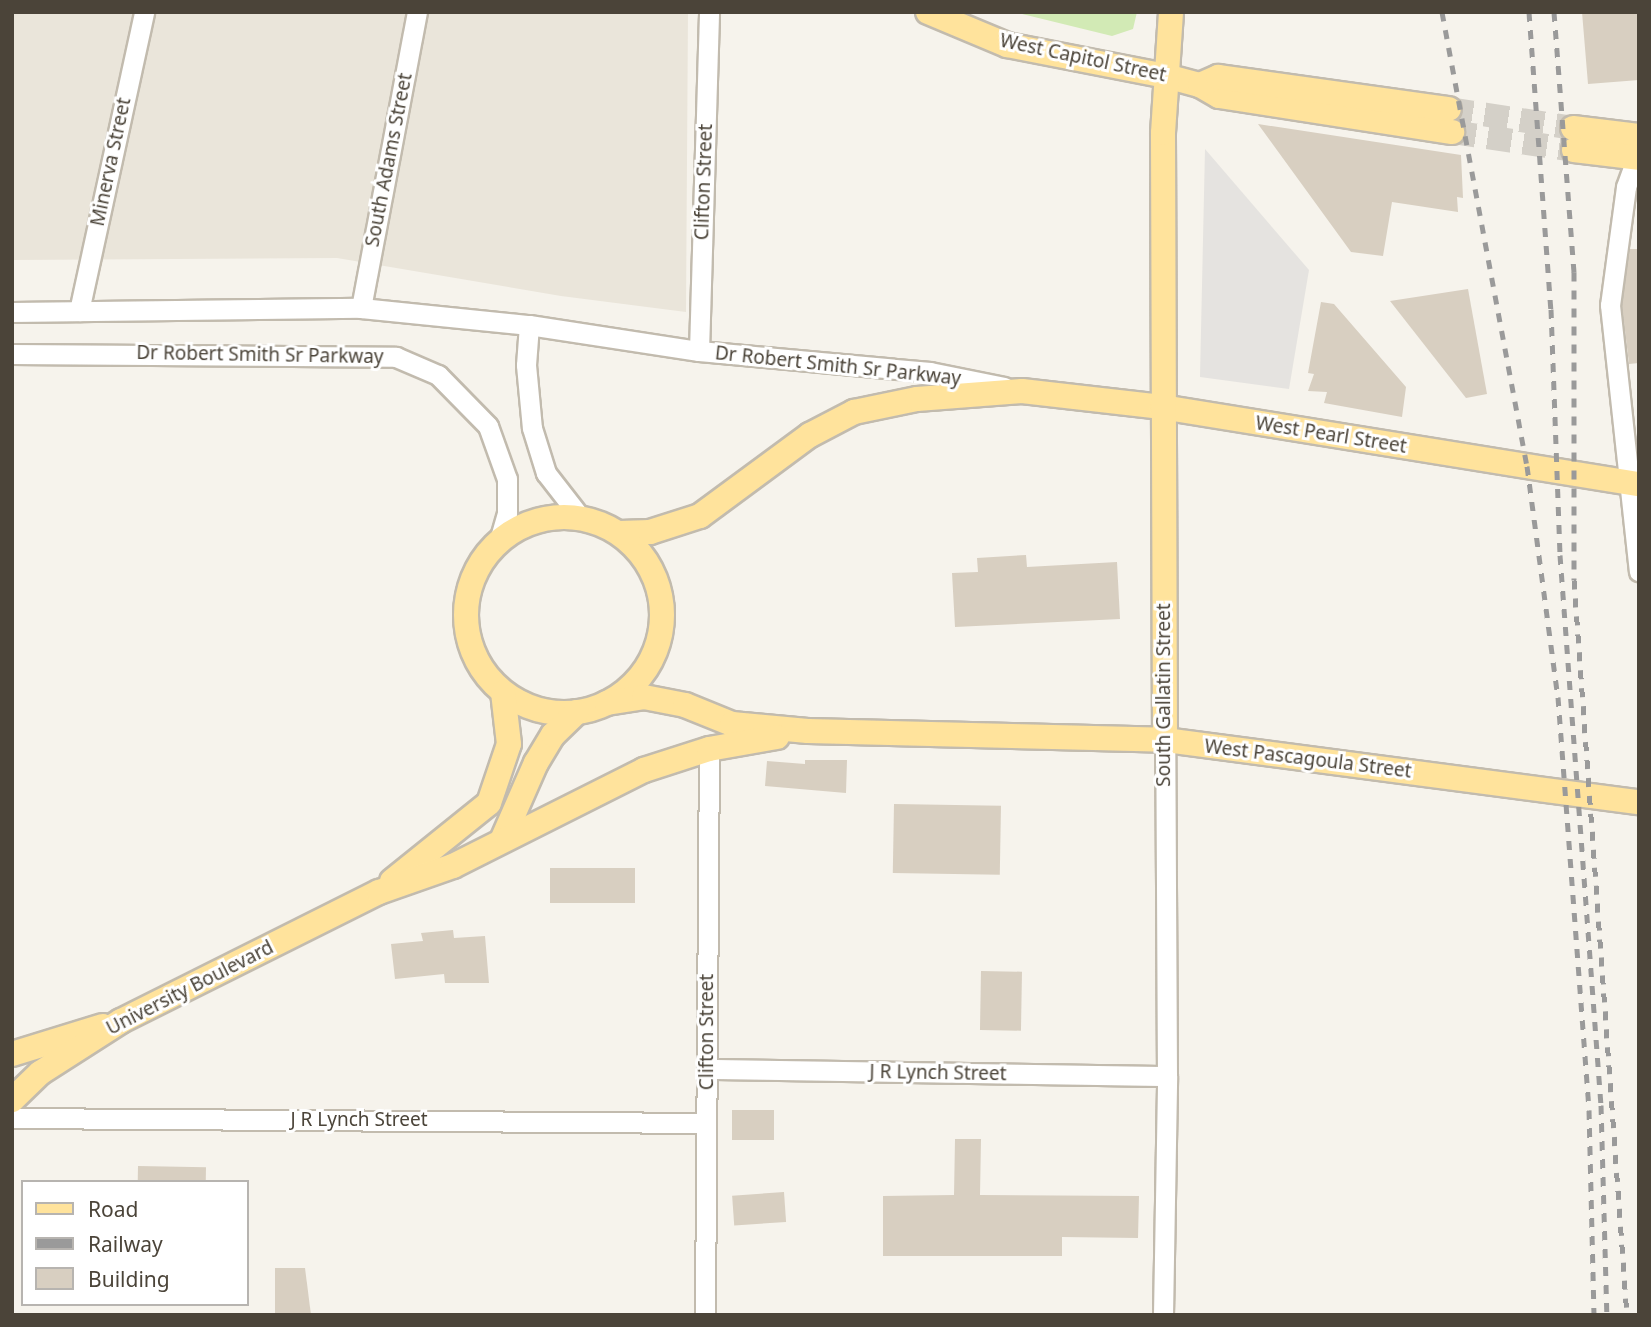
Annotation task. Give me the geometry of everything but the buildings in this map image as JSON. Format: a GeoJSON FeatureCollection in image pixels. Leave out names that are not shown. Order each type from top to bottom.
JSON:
{"type":"FeatureCollection","features":[{"type":"Feature","properties":{"kind":"main road","name":"West Capitol Street"},"geometry":{"type":"LineString","coordinates":[[928,12],[1007,45],[1166,76],[1200,85],[1219,96],[1451,120]]}},
{"type":"Feature","properties":{"kind":"main road","name":"South Gallatin Street"},"geometry":{"type":"LineString","coordinates":[[1165,740],[1162,407],[1166,76],[1171,12]]}},
{"type":"Feature","properties":{"kind":"main road"},"geometry":{"type":"LineString","coordinates":[[1573,139],[1637,150]]}},
{"type":"Feature","properties":{"kind":"main road","name":"West Pearl Street"},"geometry":{"type":"LineString","coordinates":[[1022,391],[1162,407],[1633,483]]}},
{"type":"Feature","properties":{"kind":"main road"},"geometry":{"type":"LineString","coordinates":[[620,533],[648,563],[659,585],[662,628],[650,664],[625,692],[607,703],[577,712],[555,713],[522,704],[503,692],[478,663],[469,638],[466,609],[472,579],[499,541],[528,523],[556,517],[582,518],[620,533],[650,532],[700,516],[810,435],[854,412],[917,400],[1022,391]]}},
{"type":"Feature","properties":{"kind":"main road","name":"University Boulevard"},"geometry":{"type":"LineString","coordinates":[[379,892],[489,803],[509,744],[503,692]]}},
{"type":"Feature","properties":{"kind":"main road","name":"West Pascagoula Street"},"geometry":{"type":"LineString","coordinates":[[607,703],[644,697],[685,705],[732,723],[808,731],[1165,740],[1639,802]]}},
{"type":"Feature","properties":{"kind":"main road"},"geometry":{"type":"LineString","coordinates":[[503,838],[536,763],[553,735],[577,712]]}},
{"type":"Feature","properties":{"kind":"main road","name":"West Pascagoula Street"},"geometry":{"type":"LineString","coordinates":[[503,838],[644,770],[709,749],[808,731]]}},
{"type":"Feature","properties":{"kind":"main road","name":"University Boulevard"},"geometry":{"type":"LineString","coordinates":[[12,1100],[40,1073],[121,1021],[379,892],[453,866],[503,838]]}},
{"type":"Feature","properties":{"kind":"main road"},"geometry":{"type":"LineString","coordinates":[[12,1054],[62,1035],[121,1021]]}},
{"type":"Feature","properties":{"kind":"street","name":"Minerva Street"},"geometry":{"type":"LineString","coordinates":[[79,311],[144,12]]}},
{"type":"Feature","properties":{"kind":"street","name":"South Adams Street"},"geometry":{"type":"LineString","coordinates":[[361,308],[417,12]]}},
{"type":"Feature","properties":{"kind":"street","name":"Clifton Street"},"geometry":{"type":"LineString","coordinates":[[699,351],[709,12]]}},
{"type":"Feature","properties":{"kind":"street"},"geometry":{"type":"LineString","coordinates":[[1637,150],[1609,305],[1633,483],[1639,571]]}},
{"type":"Feature","properties":{"kind":"street","name":"Dr Robert Smith Sr Parkway"},"geometry":{"type":"LineString","coordinates":[[12,312],[361,308],[529,326],[699,351],[930,372],[1022,391]]}},
{"type":"Feature","properties":{"kind":"street"},"geometry":{"type":"LineString","coordinates":[[529,326],[526,365],[532,428],[546,473],[582,518]]}},
{"type":"Feature","properties":{"kind":"street","name":"Dr Robert Smith Sr Parkway"},"geometry":{"type":"LineString","coordinates":[[12,354],[396,357],[439,375],[488,426],[507,479],[507,513],[499,541]]}},
{"type":"Feature","properties":{"kind":"street","name":"South Gallatin Street"},"geometry":{"type":"LineString","coordinates":[[1163,1315],[1167,1076],[1165,740]]}},
{"type":"Feature","properties":{"kind":"street","name":"Clifton Street"},"geometry":{"type":"LineString","coordinates":[[705,1315],[706,1123],[709,1069],[709,749]]}},
{"type":"Feature","properties":{"kind":"street","name":"J R Lynch Street"},"geometry":{"type":"LineString","coordinates":[[709,1069],[1167,1076]]}},
{"type":"Feature","properties":{"kind":"street","name":"J R Lynch Street"},"geometry":{"type":"LineString","coordinates":[[12,1118],[706,1123]]}},
{"type":"Feature","properties":{"kind":"shaded area"},"geometry":{"type":"Polygon","coordinates":[[[12,12],[688,12],[686,312],[561,296],[337,258],[12,260],[12,12]]]}},
{"type":"Feature","properties":{"kind":"shaded area"},"geometry":{"type":"Polygon","coordinates":[[[1205,149],[1309,270],[1289,389],[1200,377],[1205,149]]]}},
{"type":"Feature","properties":{"kind":"green space"},"geometry":{"type":"Polygon","coordinates":[[[1014,12],[1137,12],[1133,29],[1112,36],[1014,12]]]}},
{"type":"Feature","properties":{"kind":"tunnel"},"geometry":{"type":"LineString","coordinates":[[1449,109],[1573,128]]}},
{"type":"Feature","properties":{"kind":"tunnel"},"geometry":{"type":"LineString","coordinates":[[1452,132],[1574,150]]}},
{"type":"Feature","properties":{"kind":"railway"},"geometry":{"type":"LineString","coordinates":[[1442,12],[1527,466],[1558,697],[1589,1110],[1594,1315]]}},
{"type":"Feature","properties":{"kind":"railway"},"geometry":{"type":"LineString","coordinates":[[1529,12],[1551,309],[1560,555],[1601,1105],[1607,1315]]}},
{"type":"Feature","properties":{"kind":"railway"},"geometry":{"type":"LineString","coordinates":[[1554,12],[1574,272],[1574,580],[1627,1315]]}}]}
